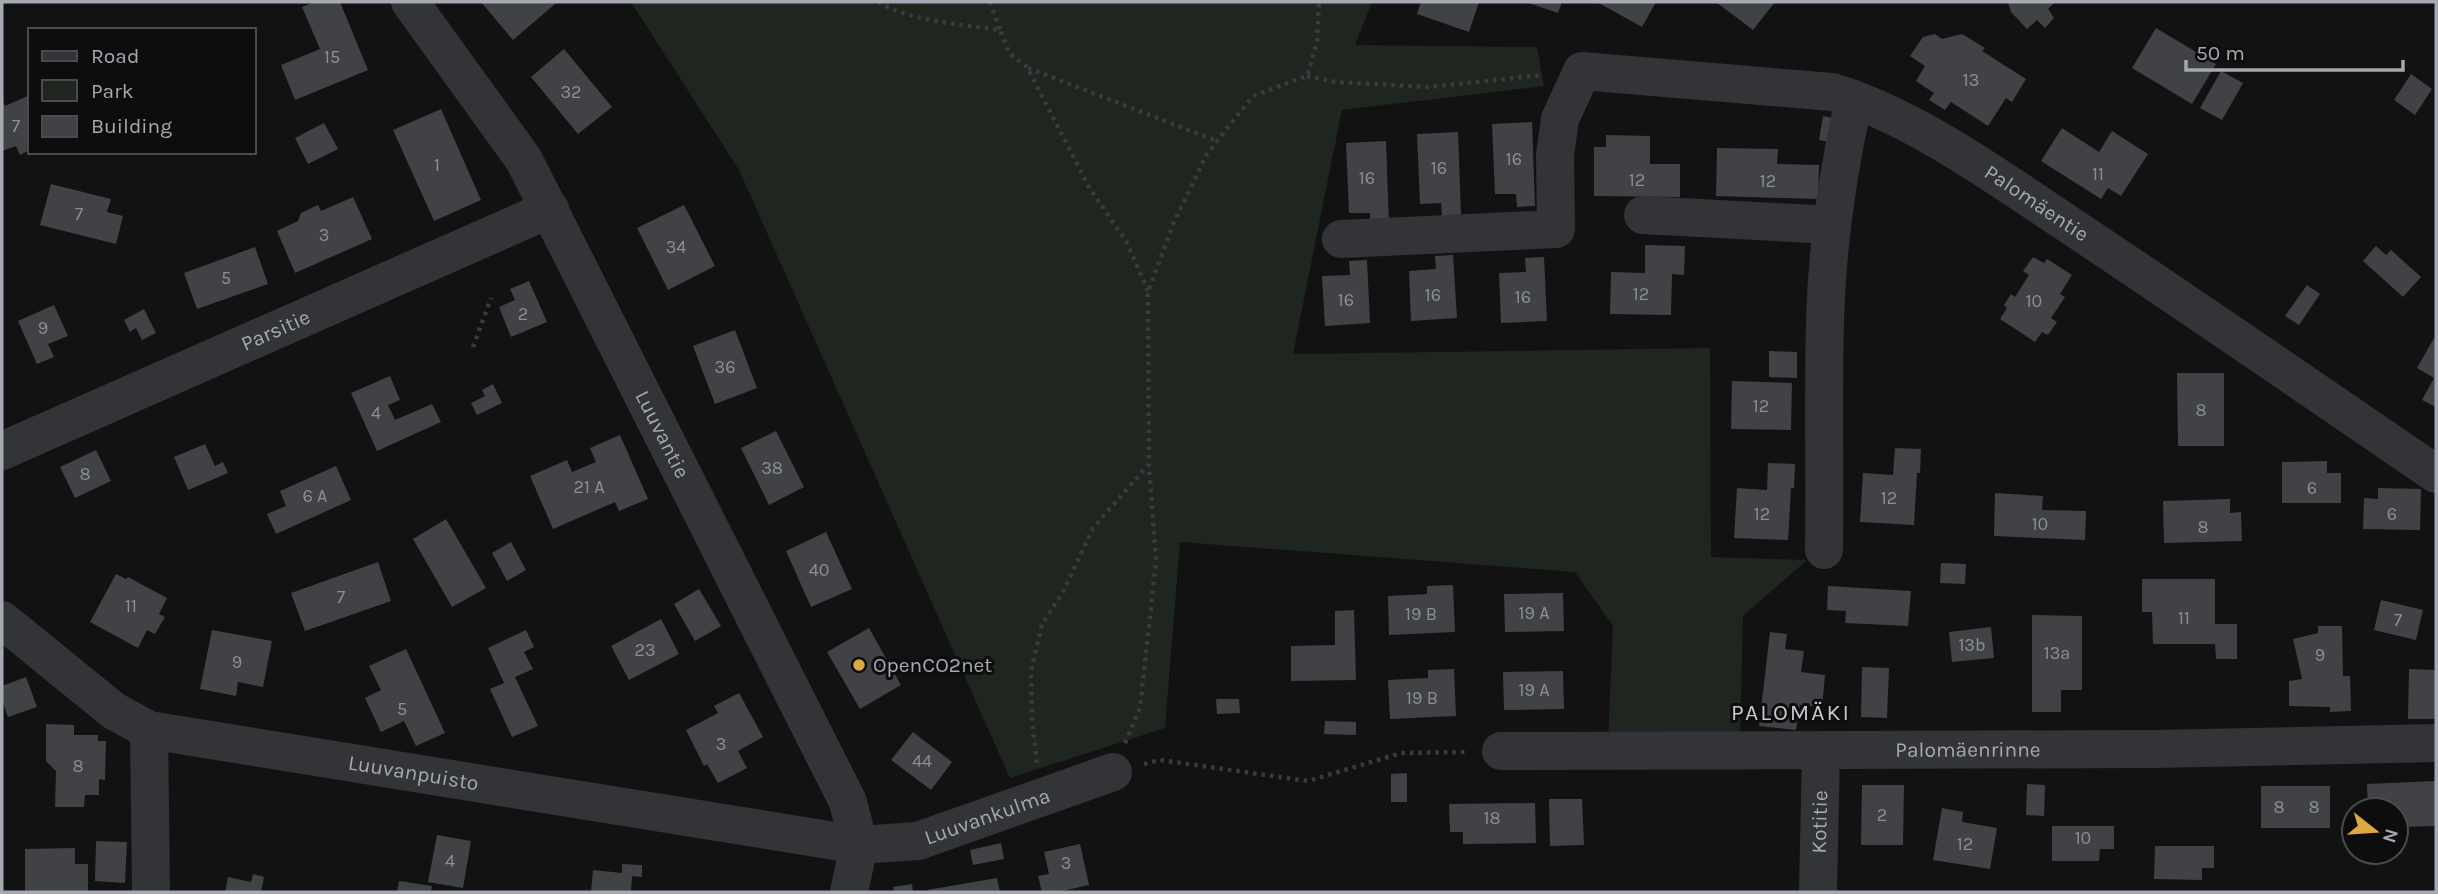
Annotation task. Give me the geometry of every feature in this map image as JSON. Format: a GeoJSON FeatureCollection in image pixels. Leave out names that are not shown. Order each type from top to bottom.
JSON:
{"type":"FeatureCollection","features":[{"type":"Feature","properties":{"kind":"street","name":"Luuvantie"},"geometry":{"type":"LineString","coordinates":[[410,2],[524,160],[848,802],[859,845],[849,892]]}},
{"type":"Feature","properties":{"kind":"street","name":"Palomäentie"},"geometry":{"type":"LineString","coordinates":[[1582,71],[1832,92],[1894,116],[1989,172],[2436,474]]}},
{"type":"Feature","properties":{"kind":"street"},"geometry":{"type":"LineString","coordinates":[[1341,239],[1556,229],[1555,155],[1560,119],[1582,71]]}},
{"type":"Feature","properties":{"kind":"street"},"geometry":{"type":"LineString","coordinates":[[1824,550],[1825,318],[1832,225],[1843,146],[1854,99]]}},
{"type":"Feature","properties":{"kind":"street","name":"Parsitie"},"geometry":{"type":"LineString","coordinates":[[2,451],[550,209]]}},
{"type":"Feature","properties":{"kind":"street"},"geometry":{"type":"LineString","coordinates":[[1643,215],[1832,225]]}},
{"type":"Feature","properties":{"kind":"street","name":"Luuvanpuisto"},"geometry":{"type":"LineString","coordinates":[[2,620],[114,711],[149,730],[859,845]]}},
{"type":"Feature","properties":{"kind":"street"},"geometry":{"type":"LineString","coordinates":[[149,730],[151,892]]}},
{"type":"Feature","properties":{"kind":"street","name":"Palomäenrinne"},"geometry":{"type":"LineString","coordinates":[[1501,751],[1821,752],[2436,743]]}},
{"type":"Feature","properties":{"kind":"street","name":"Kotitie"},"geometry":{"type":"LineString","coordinates":[[1818,892],[1821,752]]}},
{"type":"Feature","properties":{"kind":"street","name":"Luuvankulma"},"geometry":{"type":"LineString","coordinates":[[859,845],[918,841],[1113,772]]}},
{"type":"Feature","properties":{"kind":"path"},"geometry":{"type":"LineString","coordinates":[[878,2],[891,9],[929,19],[1000,30]]}},
{"type":"Feature","properties":{"kind":"path"},"geometry":{"type":"LineString","coordinates":[[990,2],[1009,53],[1027,67],[1217,141]]}},
{"type":"Feature","properties":{"kind":"path"},"geometry":{"type":"LineString","coordinates":[[1307,76],[1317,43],[1319,2]]}},
{"type":"Feature","properties":{"kind":"path"},"geometry":{"type":"LineString","coordinates":[[1027,67],[1090,188],[1126,241],[1149,292]]}},
{"type":"Feature","properties":{"kind":"path"},"geometry":{"type":"LineString","coordinates":[[1113,772],[1140,708],[1156,561],[1149,464],[1149,292],[1174,222],[1207,154],[1253,96],[1307,76],[1336,82],[1427,87],[1582,71]]}},
{"type":"Feature","properties":{"kind":"path"},"geometry":{"type":"LineString","coordinates":[[473,347],[491,298]]}},
{"type":"Feature","properties":{"kind":"path"},"geometry":{"type":"LineString","coordinates":[[1043,797],[1032,721],[1031,671],[1042,624],[1063,592],[1093,528],[1149,464]]}},
{"type":"Feature","properties":{"kind":"path"},"geometry":{"type":"LineString","coordinates":[[1113,772],[1160,760],[1308,781],[1401,753],[1501,751]]}},
{"type":"Feature","properties":{"kind":"green space"},"geometry":{"type":"Polygon","coordinates":[[[631,2],[1372,2],[1355,45],[1537,47],[1544,86],[1342,110],[1293,354],[1710,348],[1711,557],[1807,560],[1743,616],[1740,736],[1608,742],[1613,626],[1575,572],[1180,542],[1165,728],[1010,778],[739,170],[631,2]]]}},
{"type":"Feature","properties":{"kind":"building"},"geometry":{"type":"Polygon","coordinates":[[[314,2],[340,2],[368,70],[295,100],[281,65],[320,49],[302,7],[314,2]]]}},
{"type":"Feature","properties":{"kind":"building"},"geometry":{"type":"Polygon","coordinates":[[[481,2],[554,2],[555,4],[513,40],[481,2]]]}},
{"type":"Feature","properties":{"kind":"building"},"geometry":{"type":"Polygon","coordinates":[[[1421,2],[1479,2],[1469,32],[1417,14],[1421,2]]]}},
{"type":"Feature","properties":{"kind":"building"},"geometry":{"type":"Polygon","coordinates":[[[1526,2],[1562,2],[1558,13],[1526,2]]]}},
{"type":"Feature","properties":{"kind":"building"},"geometry":{"type":"Polygon","coordinates":[[[1597,2],[1656,2],[1642,27],[1597,2]]]}},
{"type":"Feature","properties":{"kind":"building"},"geometry":{"type":"Polygon","coordinates":[[[1716,2],[1775,2],[1753,30],[1716,2]]]}},
{"type":"Feature","properties":{"kind":"building"},"geometry":{"type":"Polygon","coordinates":[[[2008,2],[2055,2],[2048,9],[2054,18],[2045,28],[2037,20],[2027,29],[2011,12],[2008,2]]]}},
{"type":"Feature","properties":{"kind":"building"},"geometry":{"type":"Polygon","coordinates":[[[2156,28],[2216,64],[2192,104],[2132,68],[2156,28]]]}},
{"type":"Feature","properties":{"kind":"building"},"geometry":{"type":"Polygon","coordinates":[[[1935,34],[1942,39],[1962,34],[1985,48],[1982,51],[2026,79],[2012,102],[2006,98],[1988,126],[1951,102],[1945,110],[1929,100],[1934,93],[1916,81],[1925,66],[1910,56],[1923,37],[1935,34]]]}},
{"type":"Feature","properties":{"kind":"building"},"geometry":{"type":"Polygon","coordinates":[[[564,49],[612,107],[578,134],[531,77],[564,49]]]}},
{"type":"Feature","properties":{"kind":"building"},"geometry":{"type":"Polygon","coordinates":[[[2221,71],[2243,83],[2222,120],[2200,108],[2221,71]]]}},
{"type":"Feature","properties":{"kind":"building"},"geometry":{"type":"Polygon","coordinates":[[[2411,74],[2432,89],[2415,115],[2394,100],[2411,74]]]}},
{"type":"Feature","properties":{"kind":"building"},"geometry":{"type":"Polygon","coordinates":[[[28,96],[28,151],[20,155],[16,146],[2,151],[2,99],[5,106],[28,96]]]}},
{"type":"Feature","properties":{"kind":"building"},"geometry":{"type":"Polygon","coordinates":[[[441,109],[481,200],[434,221],[393,130],[441,109]]]}},
{"type":"Feature","properties":{"kind":"building"},"geometry":{"type":"Polygon","coordinates":[[[1823,116],[1833,118],[1829,142],[1819,140],[1823,116]]]}},
{"type":"Feature","properties":{"kind":"building"},"geometry":{"type":"Polygon","coordinates":[[[1532,122],[1535,206],[1517,207],[1516,194],[1495,194],[1492,124],[1532,122]]]}},
{"type":"Feature","properties":{"kind":"building"},"geometry":{"type":"Polygon","coordinates":[[[324,123],[338,149],[308,164],[295,138],[324,123]]]}},
{"type":"Feature","properties":{"kind":"building"},"geometry":{"type":"Polygon","coordinates":[[[2062,128],[2099,152],[2112,131],[2148,154],[2121,196],[2108,188],[2101,199],[2041,161],[2062,128]]]}},
{"type":"Feature","properties":{"kind":"building"},"geometry":{"type":"Polygon","coordinates":[[[1458,132],[1461,216],[1442,217],[1441,203],[1420,204],[1417,134],[1458,132]]]}},
{"type":"Feature","properties":{"kind":"building"},"geometry":{"type":"Polygon","coordinates":[[[1606,135],[1650,136],[1650,164],[1680,164],[1680,197],[1594,196],[1594,147],[1606,147],[1606,135]]]}},
{"type":"Feature","properties":{"kind":"building"},"geometry":{"type":"Polygon","coordinates":[[[1386,141],[1389,225],[1370,226],[1370,213],[1349,213],[1346,143],[1386,141]]]}},
{"type":"Feature","properties":{"kind":"building"},"geometry":{"type":"Polygon","coordinates":[[[1717,148],[1778,149],[1777,164],[1819,165],[1818,199],[1716,196],[1717,148]]]}},
{"type":"Feature","properties":{"kind":"building"},"geometry":{"type":"Polygon","coordinates":[[[51,184],[111,199],[107,212],[123,216],[116,244],[40,225],[51,184]]]}},
{"type":"Feature","properties":{"kind":"building"},"geometry":{"type":"Polygon","coordinates":[[[353,197],[372,239],[295,273],[277,231],[298,221],[301,213],[318,205],[321,211],[353,197]]]}},
{"type":"Feature","properties":{"kind":"building"},"geometry":{"type":"Polygon","coordinates":[[[684,205],[715,266],[668,290],[637,228],[684,205]]]}},
{"type":"Feature","properties":{"kind":"building"},"geometry":{"type":"Polygon","coordinates":[[[1645,245],[1685,246],[1684,275],[1672,274],[1671,315],[1610,314],[1611,272],[1645,273],[1645,245]]]}},
{"type":"Feature","properties":{"kind":"building"},"geometry":{"type":"Polygon","coordinates":[[[2376,246],[2386,255],[2391,250],[2421,277],[2403,297],[2363,261],[2376,246]]]}},
{"type":"Feature","properties":{"kind":"building"},"geometry":{"type":"Polygon","coordinates":[[[255,247],[268,284],[197,309],[184,273],[255,247]]]}},
{"type":"Feature","properties":{"kind":"building"},"geometry":{"type":"Polygon","coordinates":[[[1453,255],[1457,318],[1411,321],[1409,271],[1436,269],[1435,256],[1453,255]]]}},
{"type":"Feature","properties":{"kind":"building"},"geometry":{"type":"Polygon","coordinates":[[[1544,257],[1547,321],[1501,323],[1499,273],[1526,272],[1525,258],[1544,257]]]}},
{"type":"Feature","properties":{"kind":"building"},"geometry":{"type":"Polygon","coordinates":[[[2033,257],[2044,263],[2047,259],[2072,275],[2060,294],[2065,297],[2051,318],[2057,322],[2048,335],[2042,332],[2035,342],[2000,319],[2011,294],[2015,297],[2029,275],[2023,271],[2033,257]]]}},
{"type":"Feature","properties":{"kind":"building"},"geometry":{"type":"Polygon","coordinates":[[[1367,260],[1370,323],[1325,326],[1322,276],[1350,275],[1349,261],[1367,260]]]}},
{"type":"Feature","properties":{"kind":"building"},"geometry":{"type":"Polygon","coordinates":[[[529,281],[547,322],[511,337],[499,307],[515,300],[510,289],[529,281]]]}},
{"type":"Feature","properties":{"kind":"building"},"geometry":{"type":"Polygon","coordinates":[[[2307,285],[2320,294],[2299,325],[2285,316],[2307,285]]]}},
{"type":"Feature","properties":{"kind":"building"},"geometry":{"type":"Polygon","coordinates":[[[54,305],[68,336],[48,344],[54,357],[37,364],[18,321],[54,305]]]}},
{"type":"Feature","properties":{"kind":"building"},"geometry":{"type":"Polygon","coordinates":[[[144,309],[156,333],[142,340],[136,328],[130,332],[124,320],[144,309]]]}},
{"type":"Feature","properties":{"kind":"building"},"geometry":{"type":"Polygon","coordinates":[[[735,330],[757,388],[715,404],[693,346],[735,330]]]}},
{"type":"Feature","properties":{"kind":"building"},"geometry":{"type":"Polygon","coordinates":[[[2434,338],[2436,407],[2422,400],[2434,378],[2417,368],[2434,338]]]}},
{"type":"Feature","properties":{"kind":"building"},"geometry":{"type":"Polygon","coordinates":[[[1769,351],[1797,352],[1797,378],[1769,377],[1769,351]]]}},
{"type":"Feature","properties":{"kind":"building"},"geometry":{"type":"Polygon","coordinates":[[[2177,373],[2224,373],[2224,446],[2178,446],[2177,373]]]}},
{"type":"Feature","properties":{"kind":"building"},"geometry":{"type":"Polygon","coordinates":[[[390,376],[400,400],[388,405],[395,420],[432,404],[441,422],[377,451],[351,393],[390,376]]]}},
{"type":"Feature","properties":{"kind":"building"},"geometry":{"type":"Polygon","coordinates":[[[1732,381],[1792,383],[1791,430],[1731,429],[1732,381]]]}},
{"type":"Feature","properties":{"kind":"building"},"geometry":{"type":"Polygon","coordinates":[[[493,384],[502,403],[477,415],[471,403],[485,396],[482,390],[493,384]]]}},
{"type":"Feature","properties":{"kind":"building"},"geometry":{"type":"Polygon","coordinates":[[[776,431],[804,487],[769,505],[741,448],[776,431]]]}},
{"type":"Feature","properties":{"kind":"building"},"geometry":{"type":"Polygon","coordinates":[[[620,435],[648,499],[619,511],[615,502],[553,529],[530,476],[567,460],[572,472],[596,462],[590,448],[620,435]]]}},
{"type":"Feature","properties":{"kind":"building"},"geometry":{"type":"Polygon","coordinates":[[[205,444],[215,466],[223,462],[228,473],[188,490],[174,457],[205,444]]]}},
{"type":"Feature","properties":{"kind":"building"},"geometry":{"type":"Polygon","coordinates":[[[1895,448],[1921,449],[1914,525],[1860,522],[1863,473],[1893,475],[1895,448]]]}},
{"type":"Feature","properties":{"kind":"building"},"geometry":{"type":"Polygon","coordinates":[[[96,450],[111,481],[75,498],[60,467],[96,450]]]}},
{"type":"Feature","properties":{"kind":"building"},"geometry":{"type":"Polygon","coordinates":[[[2327,461],[2327,473],[2341,473],[2341,503],[2282,503],[2282,462],[2327,461]]]}},
{"type":"Feature","properties":{"kind":"building"},"geometry":{"type":"Polygon","coordinates":[[[1768,463],[1795,464],[1788,540],[1734,538],[1737,488],[1767,490],[1768,463]]]}},
{"type":"Feature","properties":{"kind":"building"},"geometry":{"type":"Polygon","coordinates":[[[336,466],[351,500],[276,534],[267,514],[286,506],[280,491],[336,466]]]}},
{"type":"Feature","properties":{"kind":"building"},"geometry":{"type":"Polygon","coordinates":[[[2378,488],[2421,489],[2420,530],[2363,529],[2364,498],[2378,499],[2378,488]]]}},
{"type":"Feature","properties":{"kind":"building"},"geometry":{"type":"Polygon","coordinates":[[[1995,493],[2043,496],[2042,510],[2086,511],[2085,540],[1994,536],[1995,493]]]}},
{"type":"Feature","properties":{"kind":"building"},"geometry":{"type":"Polygon","coordinates":[[[2230,499],[2230,513],[2241,512],[2242,541],[2164,543],[2163,501],[2230,499]]]}},
{"type":"Feature","properties":{"kind":"building"},"geometry":{"type":"Polygon","coordinates":[[[446,519],[486,588],[452,607],[413,539],[446,519]]]}},
{"type":"Feature","properties":{"kind":"building"},"geometry":{"type":"Polygon","coordinates":[[[826,532],[852,589],[811,607],[786,551],[826,532]]]}},
{"type":"Feature","properties":{"kind":"building"},"geometry":{"type":"Polygon","coordinates":[[[511,542],[526,570],[507,581],[492,553],[511,542]]]}},
{"type":"Feature","properties":{"kind":"building"},"geometry":{"type":"Polygon","coordinates":[[[378,562],[391,601],[305,631],[291,593],[378,562]]]}},
{"type":"Feature","properties":{"kind":"building"},"geometry":{"type":"Polygon","coordinates":[[[1941,563],[1966,564],[1965,584],[1940,583],[1941,563]]]}},
{"type":"Feature","properties":{"kind":"building"},"geometry":{"type":"Polygon","coordinates":[[[116,574],[126,579],[128,577],[167,598],[159,614],[165,617],[155,634],[147,630],[138,648],[90,622],[116,574]]]}},
{"type":"Feature","properties":{"kind":"building"},"geometry":{"type":"Polygon","coordinates":[[[2142,579],[2215,579],[2215,624],[2237,624],[2237,659],[2216,659],[2215,644],[2153,644],[2152,612],[2142,612],[2142,579]]]}},
{"type":"Feature","properties":{"kind":"building"},"geometry":{"type":"Polygon","coordinates":[[[1453,585],[1455,632],[1389,635],[1388,596],[1427,594],[1427,586],[1453,585]]]}},
{"type":"Feature","properties":{"kind":"building"},"geometry":{"type":"Polygon","coordinates":[[[1828,586],[1911,591],[1908,626],[1845,623],[1846,611],[1827,610],[1828,586]]]}},
{"type":"Feature","properties":{"kind":"building"},"geometry":{"type":"Polygon","coordinates":[[[699,589],[721,626],[695,641],[674,604],[699,589]]]}},
{"type":"Feature","properties":{"kind":"building"},"geometry":{"type":"Polygon","coordinates":[[[1563,593],[1564,631],[1505,632],[1504,594],[1563,593]]]}},
{"type":"Feature","properties":{"kind":"building"},"geometry":{"type":"Polygon","coordinates":[[[2381,600],[2423,610],[2416,640],[2374,630],[2381,600]]]}},
{"type":"Feature","properties":{"kind":"building"},"geometry":{"type":"Polygon","coordinates":[[[1354,610],[1356,680],[1291,681],[1291,646],[1335,645],[1335,611],[1354,610]]]}},
{"type":"Feature","properties":{"kind":"building"},"geometry":{"type":"Polygon","coordinates":[[[2032,615],[2082,616],[2082,690],[2061,690],[2061,712],[2032,712],[2032,615]]]}},
{"type":"Feature","properties":{"kind":"building"},"geometry":{"type":"Polygon","coordinates":[[[661,619],[679,654],[629,680],[611,646],[661,619]]]}},
{"type":"Feature","properties":{"kind":"building"},"geometry":{"type":"Polygon","coordinates":[[[2318,626],[2342,626],[2343,676],[2350,676],[2351,711],[2330,712],[2330,707],[2289,706],[2289,681],[2302,679],[2293,639],[2318,633],[2318,626]]]}},
{"type":"Feature","properties":{"kind":"building"},"geometry":{"type":"Polygon","coordinates":[[[1991,627],[1994,658],[1952,662],[1949,632],[1991,627]]]}},
{"type":"Feature","properties":{"kind":"building"},"geometry":{"type":"Polygon","coordinates":[[[869,628],[901,685],[860,709],[827,652],[869,628]]]}},
{"type":"Feature","properties":{"kind":"building"},"geometry":{"type":"Polygon","coordinates":[[[212,630],[272,641],[263,687],[238,682],[236,696],[200,689],[212,630]]]}},
{"type":"Feature","properties":{"kind":"building"},"geometry":{"type":"Polygon","coordinates":[[[526,630],[534,647],[524,652],[533,669],[515,677],[538,726],[512,737],[490,689],[504,683],[488,648],[526,630]]]}},
{"type":"Feature","properties":{"kind":"building"},"geometry":{"type":"Polygon","coordinates":[[[1770,632],[1787,634],[1785,649],[1804,651],[1801,672],[1825,675],[1822,707],[1800,705],[1796,730],[1759,726],[1770,632]]]}},
{"type":"Feature","properties":{"kind":"building"},"geometry":{"type":"Polygon","coordinates":[[[406,649],[445,733],[416,746],[404,721],[381,732],[365,698],[381,690],[369,666],[406,649]]]}},
{"type":"Feature","properties":{"kind":"building"},"geometry":{"type":"Polygon","coordinates":[[[1862,667],[1889,668],[1887,718],[1861,717],[1862,667]]]}},
{"type":"Feature","properties":{"kind":"building"},"geometry":{"type":"Polygon","coordinates":[[[1454,669],[1456,716],[1390,719],[1388,680],[1428,678],[1428,670],[1454,669]]]}},
{"type":"Feature","properties":{"kind":"building"},"geometry":{"type":"Polygon","coordinates":[[[2409,669],[2436,670],[2436,719],[2408,719],[2409,669]]]}},
{"type":"Feature","properties":{"kind":"building"},"geometry":{"type":"Polygon","coordinates":[[[1563,671],[1564,709],[1504,710],[1503,672],[1563,671]]]}},
{"type":"Feature","properties":{"kind":"building"},"geometry":{"type":"Polygon","coordinates":[[[26,677],[37,707],[8,717],[2,700],[2,686],[26,677]]]}},
{"type":"Feature","properties":{"kind":"building"},"geometry":{"type":"Polygon","coordinates":[[[739,693],[763,737],[738,751],[747,768],[718,783],[707,764],[704,766],[686,730],[718,713],[714,706],[739,693]]]}},
{"type":"Feature","properties":{"kind":"building"},"geometry":{"type":"Polygon","coordinates":[[[1216,699],[1239,699],[1240,713],[1217,714],[1216,699]]]}},
{"type":"Feature","properties":{"kind":"building"},"geometry":{"type":"Polygon","coordinates":[[[1325,721],[1356,722],[1356,735],[1324,734],[1325,721]]]}},
{"type":"Feature","properties":{"kind":"building"},"geometry":{"type":"Polygon","coordinates":[[[46,724],[74,725],[74,735],[98,735],[98,741],[106,741],[105,780],[99,779],[99,795],[85,795],[84,807],[55,807],[56,771],[46,761],[46,724]]]}},
{"type":"Feature","properties":{"kind":"building"},"geometry":{"type":"Polygon","coordinates":[[[913,732],[952,762],[931,790],[891,760],[913,732]]]}},
{"type":"Feature","properties":{"kind":"building"},"geometry":{"type":"Polygon","coordinates":[[[1407,773],[1407,802],[1391,802],[1391,774],[1407,773]]]}},
{"type":"Feature","properties":{"kind":"building"},"geometry":{"type":"Polygon","coordinates":[[[2435,781],[2436,826],[2410,827],[2410,796],[2367,796],[2367,784],[2435,781]]]}},
{"type":"Feature","properties":{"kind":"building"},"geometry":{"type":"Polygon","coordinates":[[[2027,784],[2045,785],[2044,816],[2026,815],[2027,784]]]}},
{"type":"Feature","properties":{"kind":"building"},"geometry":{"type":"Polygon","coordinates":[[[1862,785],[1904,785],[1903,845],[1861,845],[1862,785]]]}},
{"type":"Feature","properties":{"kind":"building"},"geometry":{"type":"Polygon","coordinates":[[[2261,786],[2330,786],[2330,828],[2261,828],[2261,786]]]}},
{"type":"Feature","properties":{"kind":"building"},"geometry":{"type":"Polygon","coordinates":[[[1549,799],[1582,799],[1584,845],[1550,846],[1549,799]]]}},
{"type":"Feature","properties":{"kind":"building"},"geometry":{"type":"Polygon","coordinates":[[[1535,803],[1536,843],[1463,844],[1463,832],[1450,832],[1449,804],[1535,803]]]}},
{"type":"Feature","properties":{"kind":"building"},"geometry":{"type":"Polygon","coordinates":[[[1942,808],[1963,812],[1962,822],[1997,828],[1990,869],[1933,860],[1942,808]]]}},
{"type":"Feature","properties":{"kind":"building"},"geometry":{"type":"Polygon","coordinates":[[[2052,826],[2114,826],[2114,849],[2100,849],[2099,861],[2052,861],[2052,826]]]}},
{"type":"Feature","properties":{"kind":"building"},"geometry":{"type":"Polygon","coordinates":[[[437,835],[471,841],[463,888],[428,882],[437,835]]]}},
{"type":"Feature","properties":{"kind":"building"},"geometry":{"type":"Polygon","coordinates":[[[96,841],[127,842],[125,883],[95,881],[96,841]]]}},
{"type":"Feature","properties":{"kind":"building"},"geometry":{"type":"Polygon","coordinates":[[[1001,843],[1004,859],[973,865],[970,850],[1001,843]]]}},
{"type":"Feature","properties":{"kind":"building"},"geometry":{"type":"Polygon","coordinates":[[[1080,844],[1089,885],[1058,892],[1042,892],[1038,876],[1049,874],[1044,852],[1080,844]]]}},
{"type":"Feature","properties":{"kind":"building"},"geometry":{"type":"Polygon","coordinates":[[[2155,846],[2214,846],[2214,868],[2202,868],[2202,880],[2154,879],[2155,846]]]}},
{"type":"Feature","properties":{"kind":"building"},"geometry":{"type":"Polygon","coordinates":[[[75,848],[75,864],[88,864],[88,892],[25,892],[25,849],[75,848]]]}},
{"type":"Feature","properties":{"kind":"building"},"geometry":{"type":"Polygon","coordinates":[[[622,864],[642,865],[642,877],[632,876],[631,892],[591,892],[593,870],[622,873],[622,864]]]}},
{"type":"Feature","properties":{"kind":"building"},"geometry":{"type":"Polygon","coordinates":[[[253,874],[264,877],[261,892],[225,892],[228,877],[251,882],[253,874]]]}},
{"type":"Feature","properties":{"kind":"building"},"geometry":{"type":"Polygon","coordinates":[[[997,878],[1000,892],[927,890],[997,878]]]}},
{"type":"Feature","properties":{"kind":"building"},"geometry":{"type":"Polygon","coordinates":[[[399,881],[432,886],[431,892],[397,892],[399,881]]]}},
{"type":"Feature","properties":{"kind":"building"},"geometry":{"type":"Polygon","coordinates":[[[912,884],[913,892],[894,892],[893,887],[912,884]]]}},
{"type":"Feature","properties":{"kind":"place","name":"OpenCO2net"},"geometry":{"type":"Point","coordinates":[859,665]}},
{"type":"Feature","properties":{"kind":"district","name":"PALOMÄKI"},"geometry":{"type":"Point","coordinates":[1791,712]}}]}
